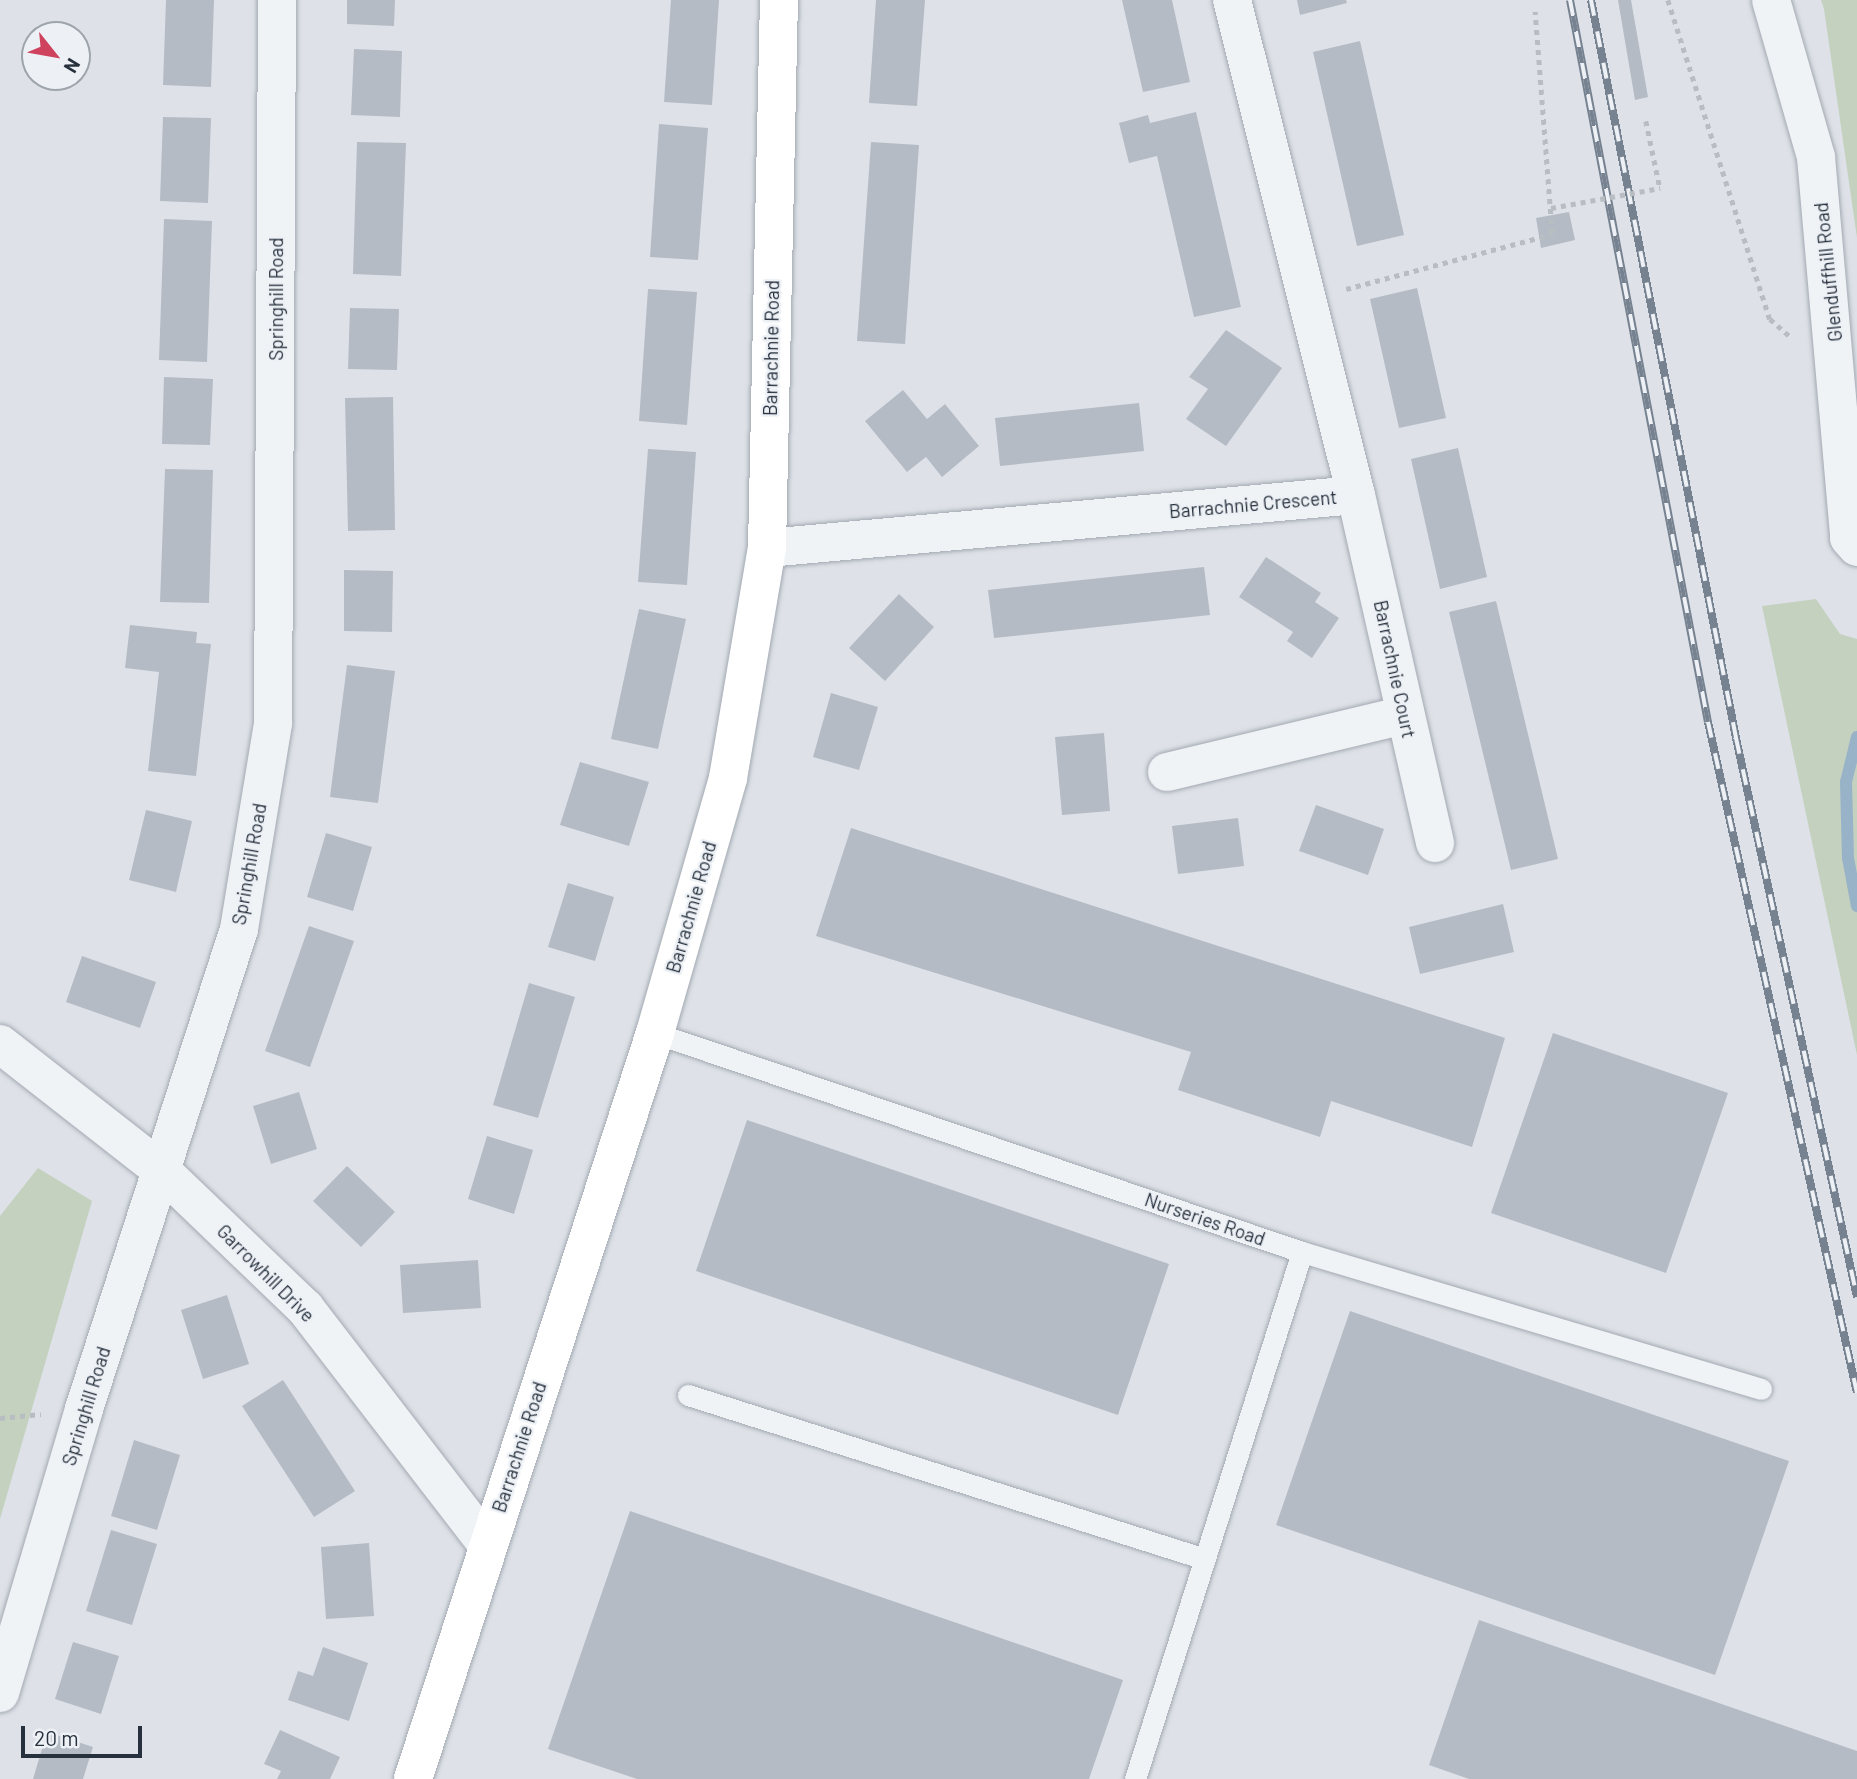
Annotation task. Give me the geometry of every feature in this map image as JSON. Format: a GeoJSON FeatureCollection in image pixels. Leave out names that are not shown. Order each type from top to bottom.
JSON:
{"type":"FeatureCollection","features":[{"type":"Feature","properties":{"kind":"main road","name":"Barrachnie Road"},"geometry":{"type":"LineString","coordinates":[[413,1779],[654,1033],[728,778],[767,548],[779,0]]}},
{"type":"Feature","properties":{"kind":"street","name":"Springhill Road"},"geometry":{"type":"LineString","coordinates":[[0,1693],[160,1168],[239,929],[273,723],[277,0]]}},
{"type":"Feature","properties":{"kind":"street","name":"Barrachnie Crescent"},"geometry":{"type":"LineString","coordinates":[[767,548],[1356,495],[1232,0]]}},
{"type":"Feature","properties":{"kind":"street","name":"Glenduffhill Road"},"geometry":{"type":"LineString","coordinates":[[1771,0],[1816,158],[1836,356],[1849,538],[1857,547]]}},
{"type":"Feature","properties":{"kind":"street","name":"Barrachnie Court"},"geometry":{"type":"LineString","coordinates":[[1356,495],[1435,843]]}},
{"type":"Feature","properties":{"kind":"street"},"geometry":{"type":"LineString","coordinates":[[1167,772],[1404,715]]}},
{"type":"Feature","properties":{"kind":"street","name":"Garrowhill Drive"},"geometry":{"type":"LineString","coordinates":[[0,1044],[160,1168],[305,1308],[487,1544]]}},
{"type":"Feature","properties":{"kind":"lane","name":"Nurseries Road"},"geometry":{"type":"LineString","coordinates":[[654,1033],[1302,1252],[1761,1389]]}},
{"type":"Feature","properties":{"kind":"lane"},"geometry":{"type":"LineString","coordinates":[[1135,1779],[1302,1252]]}},
{"type":"Feature","properties":{"kind":"lane"},"geometry":{"type":"LineString","coordinates":[[688,1395],[1205,1559]]}},
{"type":"Feature","properties":{"kind":"path"},"geometry":{"type":"LineString","coordinates":[[1668,0],[1770,319],[1798,344],[1836,356]]}},
{"type":"Feature","properties":{"kind":"path"},"geometry":{"type":"LineString","coordinates":[[1308,299],[1552,234],[1535,12]]}},
{"type":"Feature","properties":{"kind":"path"},"geometry":{"type":"LineString","coordinates":[[1551,208],[1660,188],[1646,121]]}},
{"type":"Feature","properties":{"kind":"green space"},"geometry":{"type":"Polygon","coordinates":[[[1821,0],[1857,0],[1857,238],[1824,9],[1821,0]]]}},
{"type":"Feature","properties":{"kind":"green space"},"geometry":{"type":"Polygon","coordinates":[[[1816,599],[1840,634],[1857,639],[1857,1055],[1762,606],[1816,599]]]}},
{"type":"Feature","properties":{"kind":"green space"},"geometry":{"type":"Polygon","coordinates":[[[38,1168],[92,1201],[0,1519],[0,1216],[38,1168]]]}},
{"type":"Feature","properties":{"kind":"building"},"geometry":{"type":"Polygon","coordinates":[[[166,0],[214,0],[211,87],[163,85],[166,0]]]}},
{"type":"Feature","properties":{"kind":"building"},"geometry":{"type":"Polygon","coordinates":[[[347,0],[395,0],[394,26],[347,24],[347,0]]]}},
{"type":"Feature","properties":{"kind":"building"},"geometry":{"type":"Polygon","coordinates":[[[671,0],[719,0],[712,105],[664,102],[671,0]]]}},
{"type":"Feature","properties":{"kind":"building"},"geometry":{"type":"Polygon","coordinates":[[[876,0],[925,0],[917,106],[869,103],[876,0]]]}},
{"type":"Feature","properties":{"kind":"building"},"geometry":{"type":"Polygon","coordinates":[[[1122,0],[1172,0],[1190,82],[1143,92],[1122,0]]]}},
{"type":"Feature","properties":{"kind":"building"},"geometry":{"type":"Polygon","coordinates":[[[1297,0],[1346,0],[1347,3],[1300,15],[1297,0]]]}},
{"type":"Feature","properties":{"kind":"building"},"geometry":{"type":"Polygon","coordinates":[[[1618,0],[1631,0],[1648,97],[1635,100],[1618,0]]]}},
{"type":"Feature","properties":{"kind":"building"},"geometry":{"type":"Polygon","coordinates":[[[1360,41],[1404,235],[1357,246],[1313,52],[1360,41]]]}},
{"type":"Feature","properties":{"kind":"building"},"geometry":{"type":"Polygon","coordinates":[[[354,49],[402,51],[400,117],[351,115],[354,49]]]}},
{"type":"Feature","properties":{"kind":"building"},"geometry":{"type":"Polygon","coordinates":[[[1196,112],[1241,307],[1194,317],[1157,156],[1129,163],[1119,123],[1148,115],[1150,123],[1196,112]]]}},
{"type":"Feature","properties":{"kind":"building"},"geometry":{"type":"Polygon","coordinates":[[[163,117],[211,118],[208,203],[160,201],[163,117]]]}},
{"type":"Feature","properties":{"kind":"building"},"geometry":{"type":"Polygon","coordinates":[[[659,124],[708,128],[698,260],[650,257],[659,124]]]}},
{"type":"Feature","properties":{"kind":"building"},"geometry":{"type":"Polygon","coordinates":[[[357,142],[406,143],[401,276],[353,274],[357,142]]]}},
{"type":"Feature","properties":{"kind":"building"},"geometry":{"type":"Polygon","coordinates":[[[871,142],[919,145],[905,344],[857,341],[871,142]]]}},
{"type":"Feature","properties":{"kind":"building"},"geometry":{"type":"Polygon","coordinates":[[[1569,212],[1575,240],[1541,248],[1536,218],[1569,212]]]}},
{"type":"Feature","properties":{"kind":"building"},"geometry":{"type":"Polygon","coordinates":[[[164,219],[212,221],[207,362],[159,360],[164,219]]]}},
{"type":"Feature","properties":{"kind":"building"},"geometry":{"type":"Polygon","coordinates":[[[1417,288],[1446,418],[1399,428],[1370,299],[1417,288]]]}},
{"type":"Feature","properties":{"kind":"building"},"geometry":{"type":"Polygon","coordinates":[[[648,289],[697,292],[687,425],[639,421],[648,289]]]}},
{"type":"Feature","properties":{"kind":"building"},"geometry":{"type":"Polygon","coordinates":[[[350,308],[399,309],[397,370],[348,369],[350,308]]]}},
{"type":"Feature","properties":{"kind":"building"},"geometry":{"type":"Polygon","coordinates":[[[1226,330],[1282,368],[1226,446],[1186,419],[1208,389],[1189,377],[1226,330]]]}},
{"type":"Feature","properties":{"kind":"building"},"geometry":{"type":"Polygon","coordinates":[[[164,377],[213,379],[210,445],[162,444],[164,377]]]}},
{"type":"Feature","properties":{"kind":"building"},"geometry":{"type":"Polygon","coordinates":[[[903,390],[927,419],[945,404],[979,446],[942,477],[926,457],[907,472],[865,421],[903,390]]]}},
{"type":"Feature","properties":{"kind":"building"},"geometry":{"type":"Polygon","coordinates":[[[393,397],[395,530],[348,531],[345,398],[393,397]]]}},
{"type":"Feature","properties":{"kind":"building"},"geometry":{"type":"Polygon","coordinates":[[[1139,403],[1144,451],[1000,466],[995,418],[1139,403]]]}},
{"type":"Feature","properties":{"kind":"building"},"geometry":{"type":"Polygon","coordinates":[[[1458,448],[1487,577],[1440,589],[1411,459],[1458,448]]]}},
{"type":"Feature","properties":{"kind":"building"},"geometry":{"type":"Polygon","coordinates":[[[648,449],[696,452],[687,585],[638,582],[648,449]]]}},
{"type":"Feature","properties":{"kind":"building"},"geometry":{"type":"Polygon","coordinates":[[[165,469],[213,470],[209,603],[160,602],[165,469]]]}},
{"type":"Feature","properties":{"kind":"building"},"geometry":{"type":"Polygon","coordinates":[[[1266,557],[1321,593],[1315,602],[1339,618],[1312,658],[1287,641],[1293,632],[1239,597],[1266,557]]]}},
{"type":"Feature","properties":{"kind":"building"},"geometry":{"type":"Polygon","coordinates":[[[1204,567],[1210,615],[994,638],[988,590],[1204,567]]]}},
{"type":"Feature","properties":{"kind":"building"},"geometry":{"type":"Polygon","coordinates":[[[344,570],[393,571],[392,632],[344,631],[344,570]]]}},
{"type":"Feature","properties":{"kind":"building"},"geometry":{"type":"Polygon","coordinates":[[[899,594],[934,627],[885,681],[849,648],[899,594]]]}},
{"type":"Feature","properties":{"kind":"building"},"geometry":{"type":"Polygon","coordinates":[[[1496,601],[1558,859],[1511,870],[1449,612],[1496,601]]]}},
{"type":"Feature","properties":{"kind":"building"},"geometry":{"type":"Polygon","coordinates":[[[639,609],[686,619],[658,749],[611,739],[639,609]]]}},
{"type":"Feature","properties":{"kind":"building"},"geometry":{"type":"Polygon","coordinates":[[[130,625],[197,632],[196,643],[211,644],[196,776],[148,771],[159,672],[125,668],[130,625]]]}},
{"type":"Feature","properties":{"kind":"building"},"geometry":{"type":"Polygon","coordinates":[[[347,665],[395,671],[378,803],[330,797],[347,665]]]}},
{"type":"Feature","properties":{"kind":"building"},"geometry":{"type":"Polygon","coordinates":[[[831,693],[878,707],[859,770],[813,757],[831,693]]]}},
{"type":"Feature","properties":{"kind":"building"},"geometry":{"type":"Polygon","coordinates":[[[1104,733],[1110,811],[1062,815],[1055,737],[1104,733]]]}},
{"type":"Feature","properties":{"kind":"building"},"geometry":{"type":"Polygon","coordinates":[[[580,762],[649,782],[629,846],[560,825],[580,762]]]}},
{"type":"Feature","properties":{"kind":"building"},"geometry":{"type":"Polygon","coordinates":[[[1316,805],[1384,829],[1368,875],[1299,851],[1316,805]]]}},
{"type":"Feature","properties":{"kind":"building"},"geometry":{"type":"Polygon","coordinates":[[[146,810],[192,821],[176,892],[129,880],[146,810]]]}},
{"type":"Feature","properties":{"kind":"building"},"geometry":{"type":"Polygon","coordinates":[[[1238,818],[1244,866],[1178,874],[1172,826],[1238,818]]]}},
{"type":"Feature","properties":{"kind":"building"},"geometry":{"type":"Polygon","coordinates":[[[851,828],[1505,1038],[1472,1147],[1331,1101],[1320,1137],[1178,1090],[1191,1052],[816,936],[851,828]]]}},
{"type":"Feature","properties":{"kind":"building"},"geometry":{"type":"Polygon","coordinates":[[[326,833],[372,847],[353,911],[307,897],[326,833]]]}},
{"type":"Feature","properties":{"kind":"building"},"geometry":{"type":"Polygon","coordinates":[[[568,883],[614,897],[595,961],[548,947],[568,883]]]}},
{"type":"Feature","properties":{"kind":"building"},"geometry":{"type":"Polygon","coordinates":[[[1503,904],[1514,952],[1420,974],[1409,927],[1503,904]]]}},
{"type":"Feature","properties":{"kind":"building"},"geometry":{"type":"Polygon","coordinates":[[[309,926],[354,941],[310,1067],[265,1051],[309,926]]]}},
{"type":"Feature","properties":{"kind":"building"},"geometry":{"type":"Polygon","coordinates":[[[82,956],[156,982],[140,1028],[66,1002],[82,956]]]}},
{"type":"Feature","properties":{"kind":"building"},"geometry":{"type":"Polygon","coordinates":[[[529,983],[575,997],[538,1118],[493,1105],[529,983]]]}},
{"type":"Feature","properties":{"kind":"building"},"geometry":{"type":"Polygon","coordinates":[[[1553,1033],[1728,1093],[1666,1273],[1491,1213],[1553,1033]]]}},
{"type":"Feature","properties":{"kind":"building"},"geometry":{"type":"Polygon","coordinates":[[[299,1092],[317,1149],[271,1164],[253,1106],[299,1092]]]}},
{"type":"Feature","properties":{"kind":"building"},"geometry":{"type":"Polygon","coordinates":[[[747,1120],[1169,1264],[1118,1415],[696,1271],[747,1120]]]}},
{"type":"Feature","properties":{"kind":"building"},"geometry":{"type":"Polygon","coordinates":[[[487,1136],[533,1150],[514,1214],[468,1199],[487,1136]]]}},
{"type":"Feature","properties":{"kind":"building"},"geometry":{"type":"Polygon","coordinates":[[[347,1166],[395,1212],[361,1247],[313,1201],[347,1166]]]}},
{"type":"Feature","properties":{"kind":"building"},"geometry":{"type":"Polygon","coordinates":[[[478,1260],[481,1308],[403,1313],[400,1265],[478,1260]]]}},
{"type":"Feature","properties":{"kind":"building"},"geometry":{"type":"Polygon","coordinates":[[[227,1295],[249,1364],[203,1379],[181,1310],[227,1295]]]}},
{"type":"Feature","properties":{"kind":"building"},"geometry":{"type":"Polygon","coordinates":[[[1350,1311],[1789,1461],[1715,1675],[1276,1525],[1350,1311]]]}},
{"type":"Feature","properties":{"kind":"building"},"geometry":{"type":"Polygon","coordinates":[[[283,1380],[355,1491],[314,1517],[242,1406],[283,1380]]]}},
{"type":"Feature","properties":{"kind":"building"},"geometry":{"type":"Polygon","coordinates":[[[134,1440],[180,1455],[157,1530],[111,1516],[134,1440]]]}},
{"type":"Feature","properties":{"kind":"building"},"geometry":{"type":"Polygon","coordinates":[[[630,1511],[1123,1680],[1089,1779],[637,1779],[548,1749],[630,1511]]]}},
{"type":"Feature","properties":{"kind":"building"},"geometry":{"type":"Polygon","coordinates":[[[111,1530],[157,1544],[132,1625],[86,1611],[111,1530]]]}},
{"type":"Feature","properties":{"kind":"building"},"geometry":{"type":"Polygon","coordinates":[[[369,1543],[374,1616],[326,1619],[321,1547],[369,1543]]]}},
{"type":"Feature","properties":{"kind":"building"},"geometry":{"type":"Polygon","coordinates":[[[1479,1620],[1857,1751],[1857,1779],[1469,1779],[1429,1765],[1479,1620]]]}},
{"type":"Feature","properties":{"kind":"building"},"geometry":{"type":"Polygon","coordinates":[[[73,1642],[119,1656],[101,1714],[55,1699],[73,1642]]]}},
{"type":"Feature","properties":{"kind":"building"},"geometry":{"type":"Polygon","coordinates":[[[323,1647],[368,1663],[349,1721],[288,1700],[298,1671],[313,1676],[323,1647]]]}},
{"type":"Feature","properties":{"kind":"building"},"geometry":{"type":"Polygon","coordinates":[[[280,1730],[340,1757],[330,1779],[277,1779],[281,1771],[264,1764],[280,1730]]]}},
{"type":"Feature","properties":{"kind":"building"},"geometry":{"type":"Polygon","coordinates":[[[47,1732],[93,1747],[83,1779],[33,1779],[47,1732]]]}},
{"type":"Feature","properties":{"kind":"waterway"},"geometry":{"type":"LineString","coordinates":[[1857,737],[1846,782],[1848,858],[1857,906]]}},
{"type":"Feature","properties":{"kind":"railway"},"geometry":{"type":"LineString","coordinates":[[1570,0],[1708,722],[1857,1393]]}},
{"type":"Feature","properties":{"kind":"railway"},"geometry":{"type":"LineString","coordinates":[[1591,0],[1736,738],[1857,1297]]}}]}
